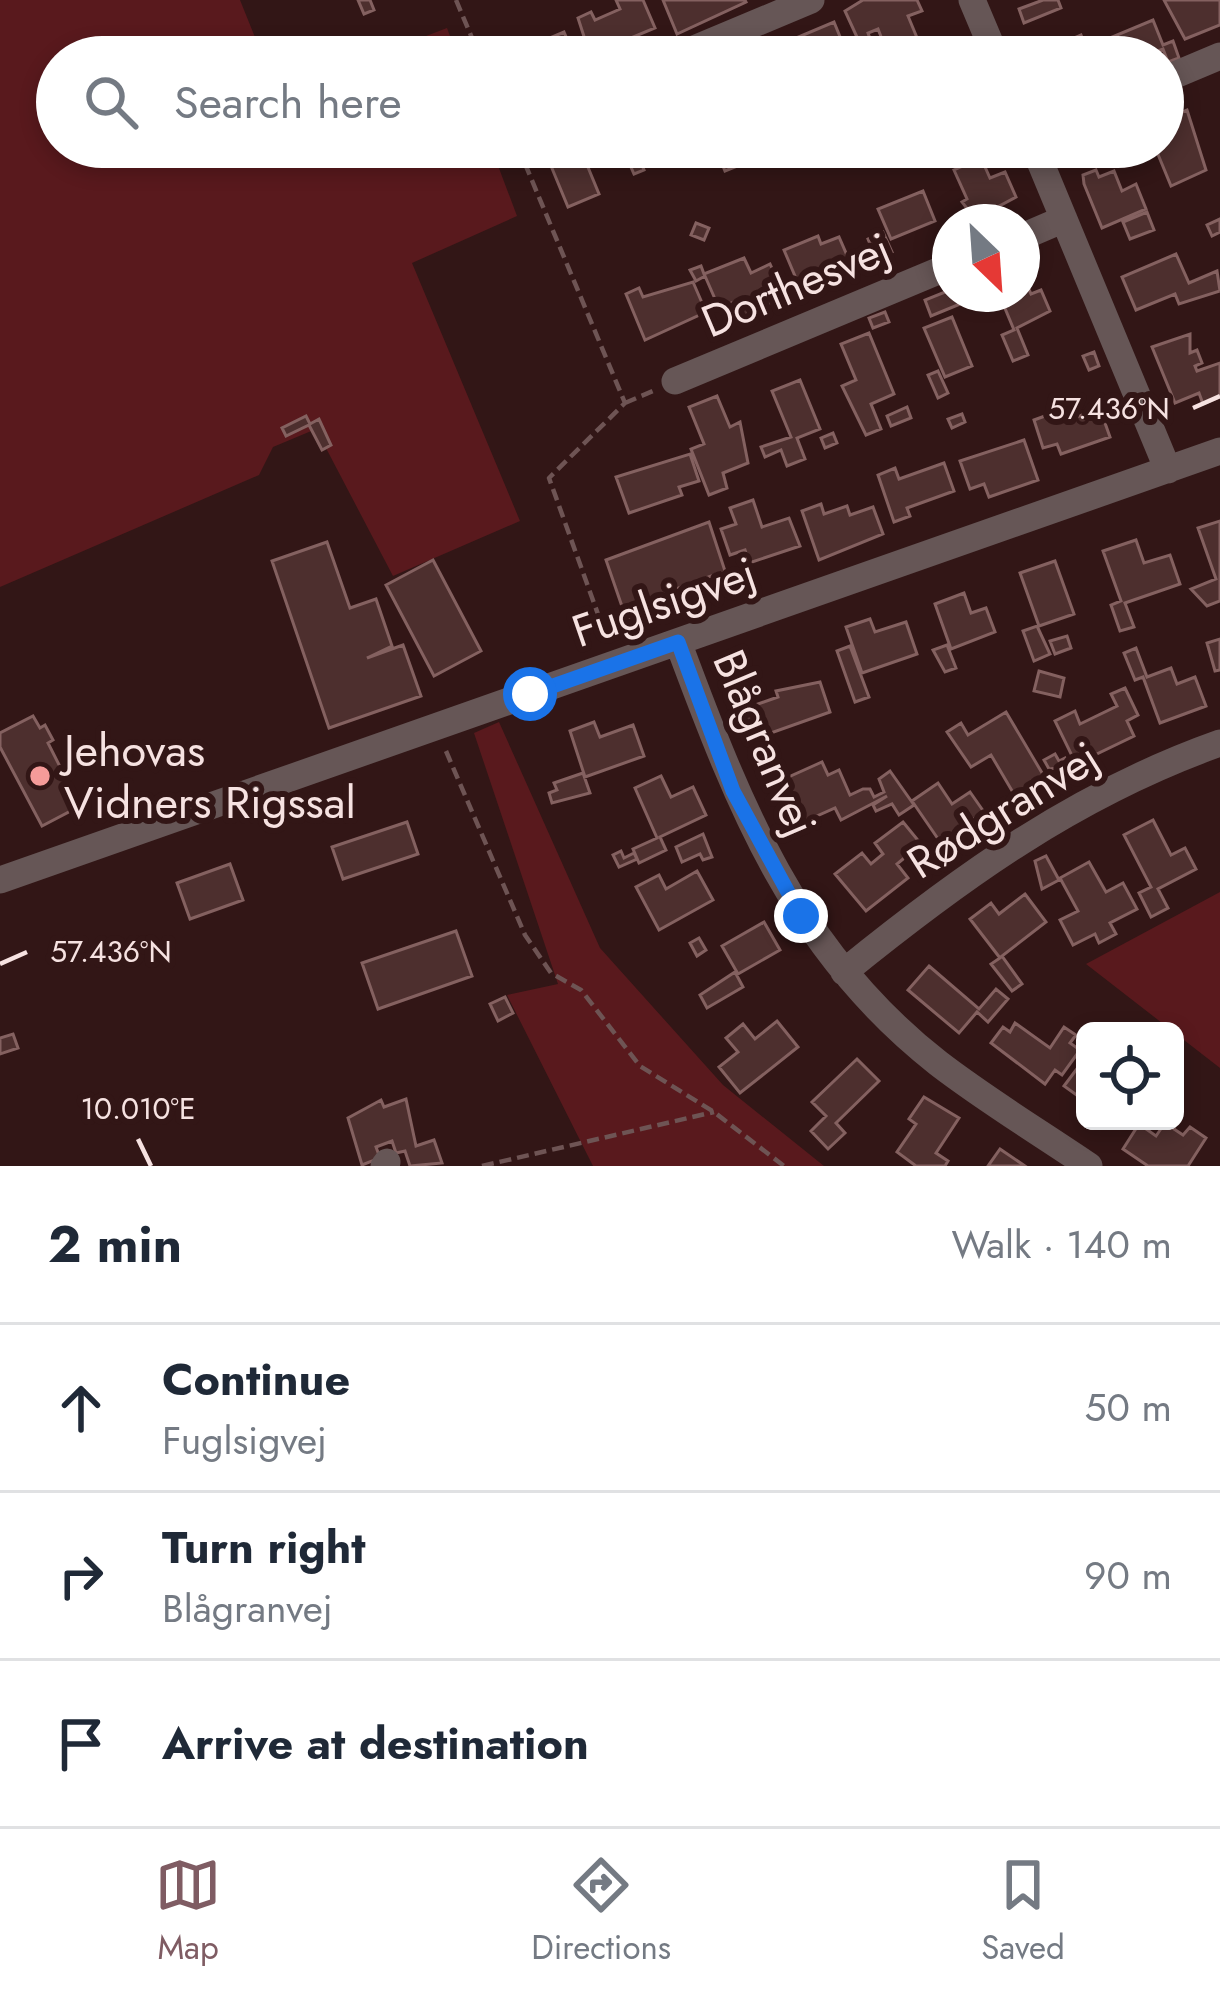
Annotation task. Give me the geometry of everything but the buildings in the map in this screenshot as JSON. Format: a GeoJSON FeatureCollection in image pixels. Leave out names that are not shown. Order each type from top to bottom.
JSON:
{"type":"FeatureCollection","features":[{"type":"Feature","properties":{"kind":"street"},"geometry":{"type":"LineString","coordinates":[[725,36],[811,0]]}},
{"type":"Feature","properties":{"kind":"street"},"geometry":{"type":"LineString","coordinates":[[972,0],[987,36]]}},
{"type":"Feature","properties":{"kind":"street"},"geometry":{"type":"LineString","coordinates":[[1184,71],[1220,56]]}},
{"type":"Feature","properties":{"kind":"street"},"geometry":{"type":"LineString","coordinates":[[1043,168],[1168,470]]}},
{"type":"Feature","properties":{"kind":"street"},"geometry":{"type":"LineString","coordinates":[[1040,229],[1064,219]]}},
{"type":"Feature","properties":{"kind":"street","name":"Dorthesvej"},"geometry":{"type":"LineString","coordinates":[[675,381],[932,274]]}},
{"type":"Feature","properties":{"kind":"street","name":"Fuglsigvej"},"geometry":{"type":"LineString","coordinates":[[0,880],[1220,452]]}},
{"type":"Feature","properties":{"kind":"street","name":"Blågranvej"},"geometry":{"type":"LineString","coordinates":[[678,642],[733,791],[764,855],[844,972],[938,1063],[1089,1166]]}},
{"type":"Feature","properties":{"kind":"street","name":"Rødgranvej"},"geometry":{"type":"LineString","coordinates":[[844,972],[952,884],[1025,834],[1102,792],[1220,743]]}},
{"type":"Feature","properties":{"kind":"path"},"geometry":{"type":"LineString","coordinates":[[456,0],[471,36]]}},
{"type":"Feature","properties":{"kind":"path"},"geometry":{"type":"LineString","coordinates":[[527,168],[625,403]]}},
{"type":"Feature","properties":{"kind":"path"},"geometry":{"type":"LineString","coordinates":[[616,664],[548,478],[625,403],[675,381]]}},
{"type":"Feature","properties":{"kind":"path"},"geometry":{"type":"LineString","coordinates":[[436,725],[471,819],[525,935],[551,973],[581,990],[640,1066],[714,1112],[784,1166]]}},
{"type":"Feature","properties":{"kind":"path"},"geometry":{"type":"LineString","coordinates":[[482,1166],[714,1112]]}},
{"type":"Feature","properties":{"kind":"shaded area"},"geometry":{"type":"Polygon","coordinates":[[[0,0],[240,0],[255,36],[36,36],[36,168],[499,168],[517,216],[412,263],[520,521],[393,576],[316,429],[273,447],[259,475],[0,587],[0,0]]]}},
{"type":"Feature","properties":{"kind":"shaded area"},"geometry":{"type":"Polygon","coordinates":[[[447,28],[450,36],[426,36],[447,28]]]}},
{"type":"Feature","properties":{"kind":"shaded area"},"geometry":{"type":"Polygon","coordinates":[[[499,722],[600,948],[723,1085],[824,1166],[593,1166],[507,995],[558,984],[474,733],[499,722]]]}},
{"type":"Feature","properties":{"kind":"shaded area"},"geometry":{"type":"Polygon","coordinates":[[[1220,892],[1220,1068],[1184,1040],[1184,1022],[1161,1022],[1086,964],[1220,892]]]}},
{"type":"Feature","properties":{"kind":"place","name":"Jehovas Vidners Rigssal"},"geometry":{"type":"Point","coordinates":[40,776]}},
{"type":"Feature","properties":{"kind":"route"},"geometry":{"type":"LineString","coordinates":[[530,694],[678,642],[733,791],[801,916]]}}]}
